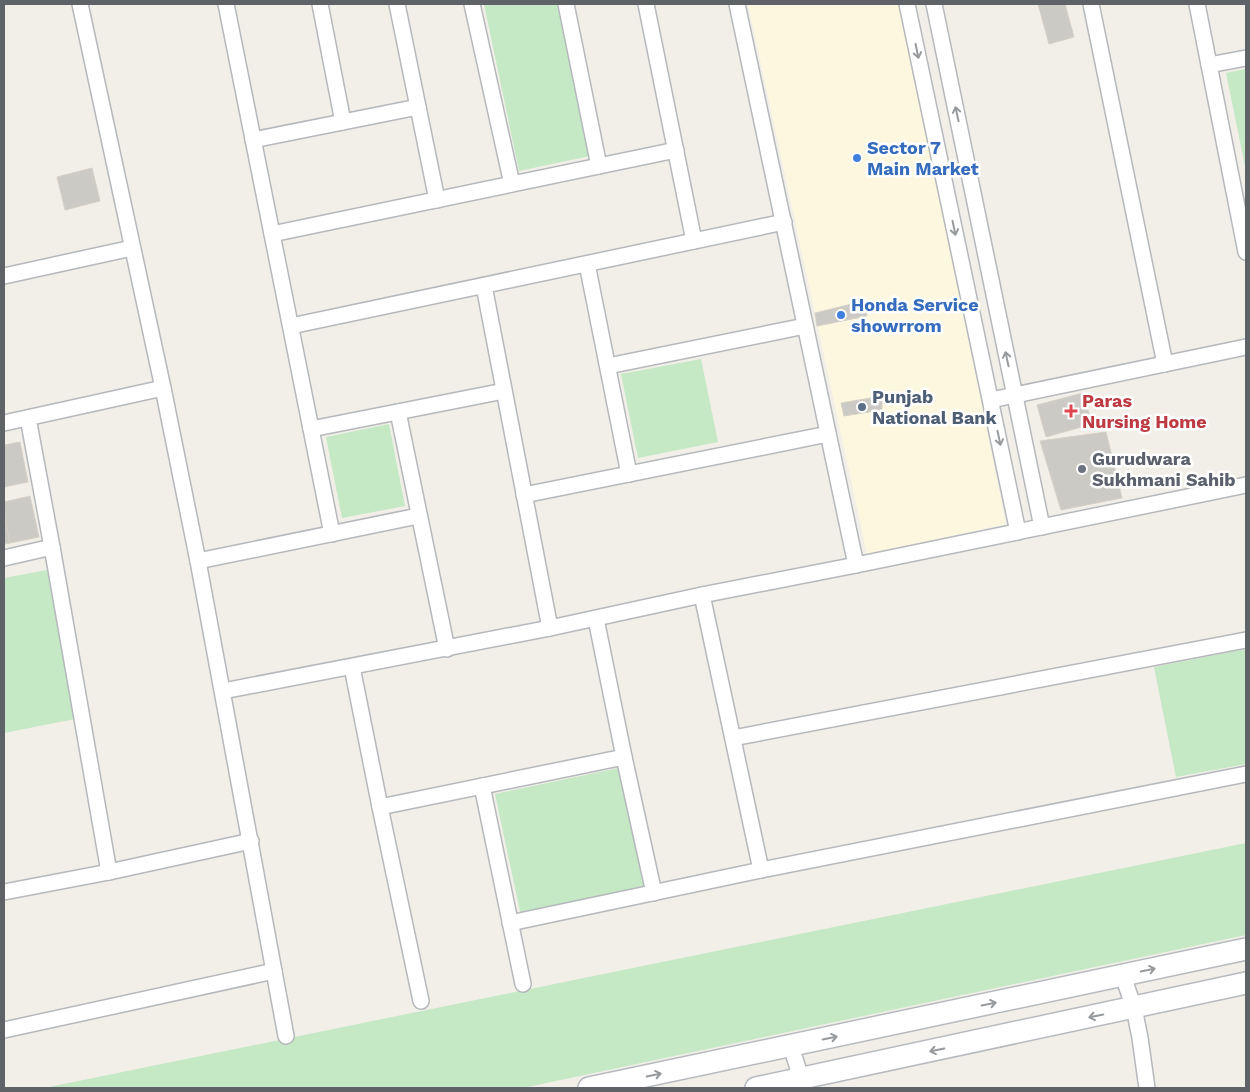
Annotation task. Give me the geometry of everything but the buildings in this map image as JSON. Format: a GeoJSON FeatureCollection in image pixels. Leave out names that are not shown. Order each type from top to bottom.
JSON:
{"type":"FeatureCollection","features":[{"type":"Feature","properties":{"kind":"street"},"geometry":{"type":"LineString","coordinates":[[80,4],[163,388],[198,561],[286,1036]]}},
{"type":"Feature","properties":{"kind":"street"},"geometry":{"type":"LineString","coordinates":[[226,4],[332,534]]}},
{"type":"Feature","properties":{"kind":"street"},"geometry":{"type":"LineString","coordinates":[[320,4],[343,122]]}},
{"type":"Feature","properties":{"kind":"street"},"geometry":{"type":"LineString","coordinates":[[397,4],[437,200]]}},
{"type":"Feature","properties":{"kind":"street"},"geometry":{"type":"LineString","coordinates":[[472,4],[512,184]]}},
{"type":"Feature","properties":{"kind":"street"},"geometry":{"type":"LineString","coordinates":[[566,4],[599,166]]}},
{"type":"Feature","properties":{"kind":"street"},"geometry":{"type":"LineString","coordinates":[[646,4],[694,241]]}},
{"type":"Feature","properties":{"kind":"street"},"geometry":{"type":"LineString","coordinates":[[737,4],[856,566]]}},
{"type":"Feature","properties":{"kind":"street"},"geometry":{"type":"LineString","coordinates":[[907,4],[1018,532]]}},
{"type":"Feature","properties":{"kind":"street"},"geometry":{"type":"LineString","coordinates":[[934,4],[1042,527]]}},
{"type":"Feature","properties":{"kind":"street"},"geometry":{"type":"LineString","coordinates":[[1091,4],[1166,364]]}},
{"type":"Feature","properties":{"kind":"street"},"geometry":{"type":"LineString","coordinates":[[1197,4],[1245,236],[1246,252]]}},
{"type":"Feature","properties":{"kind":"street"},"geometry":{"type":"LineString","coordinates":[[1209,65],[1246,58]]}},
{"type":"Feature","properties":{"kind":"street"},"geometry":{"type":"LineString","coordinates":[[253,140],[418,108]]}},
{"type":"Feature","properties":{"kind":"street"},"geometry":{"type":"LineString","coordinates":[[272,234],[676,150]]}},
{"type":"Feature","properties":{"kind":"street"},"geometry":{"type":"LineString","coordinates":[[947,194],[973,190]]}},
{"type":"Feature","properties":{"kind":"street"},"geometry":{"type":"LineString","coordinates":[[291,326],[784,222]]}},
{"type":"Feature","properties":{"kind":"street"},"geometry":{"type":"LineString","coordinates":[[4,276],[132,248]]}},
{"type":"Feature","properties":{"kind":"street"},"geometry":{"type":"LineString","coordinates":[[587,264],[629,474]]}},
{"type":"Feature","properties":{"kind":"street"},"geometry":{"type":"LineString","coordinates":[[484,286],[550,628]]}},
{"type":"Feature","properties":{"kind":"street"},"geometry":{"type":"LineString","coordinates":[[608,366],[805,326]]}},
{"type":"Feature","properties":{"kind":"street"},"geometry":{"type":"LineString","coordinates":[[991,400],[1246,347]]}},
{"type":"Feature","properties":{"kind":"street"},"geometry":{"type":"LineString","coordinates":[[4,423],[163,388]]}},
{"type":"Feature","properties":{"kind":"street"},"geometry":{"type":"LineString","coordinates":[[311,429],[504,391]]}},
{"type":"Feature","properties":{"kind":"street"},"geometry":{"type":"LineString","coordinates":[[398,412],[447,649]]}},
{"type":"Feature","properties":{"kind":"street"},"geometry":{"type":"LineString","coordinates":[[28,418],[109,872]]}},
{"type":"Feature","properties":{"kind":"street"},"geometry":{"type":"LineString","coordinates":[[524,495],[828,434]]}},
{"type":"Feature","properties":{"kind":"street"},"geometry":{"type":"LineString","coordinates":[[223,691],[596,619],[702,595],[856,566],[1246,485]]}},
{"type":"Feature","properties":{"kind":"street"},"geometry":{"type":"LineString","coordinates":[[198,561],[418,516]]}},
{"type":"Feature","properties":{"kind":"street"},"geometry":{"type":"LineString","coordinates":[[4,558],[52,547]]}},
{"type":"Feature","properties":{"kind":"street"},"geometry":{"type":"LineString","coordinates":[[702,595],[760,870]]}},
{"type":"Feature","properties":{"kind":"street"},"geometry":{"type":"LineString","coordinates":[[596,619],[654,893]]}},
{"type":"Feature","properties":{"kind":"street"},"geometry":{"type":"LineString","coordinates":[[732,738],[1246,640]]}},
{"type":"Feature","properties":{"kind":"street"},"geometry":{"type":"LineString","coordinates":[[352,667],[421,1001]]}},
{"type":"Feature","properties":{"kind":"street"},"geometry":{"type":"LineString","coordinates":[[380,807],[624,757]]}},
{"type":"Feature","properties":{"kind":"street"},"geometry":{"type":"LineString","coordinates":[[510,923],[760,870],[1246,774]]}},
{"type":"Feature","properties":{"kind":"street"},"geometry":{"type":"LineString","coordinates":[[482,786],[523,984]]}},
{"type":"Feature","properties":{"kind":"street"},"geometry":{"type":"LineString","coordinates":[[4,892],[109,872],[251,841]]}},
{"type":"Feature","properties":{"kind":"street"},"geometry":{"type":"LineString","coordinates":[[589,1088],[1246,949]]}},
{"type":"Feature","properties":{"kind":"street"},"geometry":{"type":"LineString","coordinates":[[4,1030],[274,971]]}},
{"type":"Feature","properties":{"kind":"street"},"geometry":{"type":"LineString","coordinates":[[1123,976],[1134,1008],[1147,1088]]}},
{"type":"Feature","properties":{"kind":"street"},"geometry":{"type":"LineString","coordinates":[[756,1088],[803,1084],[1246,983]]}},
{"type":"Feature","properties":{"kind":"street"},"geometry":{"type":"LineString","coordinates":[[791,1046],[803,1084]]}},
{"type":"Feature","properties":{"kind":"shaded area","name":"Sector 7 Main Market"},"geometry":{"type":"Polygon","coordinates":[[[748,4],[900,4],[1006,524],[867,554],[748,4]]]}},
{"type":"Feature","properties":{"kind":"green space"},"geometry":{"type":"Polygon","coordinates":[[[484,4],[557,4],[590,156],[519,171],[484,4]]]}},
{"type":"Feature","properties":{"kind":"green space"},"geometry":{"type":"Polygon","coordinates":[[[1246,69],[1246,171],[1226,73],[1246,69]]]}},
{"type":"Feature","properties":{"kind":"green space"},"geometry":{"type":"Polygon","coordinates":[[[701,359],[718,442],[638,458],[621,374],[701,359]]]}},
{"type":"Feature","properties":{"kind":"green space"},"geometry":{"type":"Polygon","coordinates":[[[389,424],[405,506],[342,518],[326,437],[389,424]]]}},
{"type":"Feature","properties":{"kind":"green space"},"geometry":{"type":"Polygon","coordinates":[[[47,570],[75,719],[4,733],[4,578],[47,570]]]}},
{"type":"Feature","properties":{"kind":"green space"},"geometry":{"type":"Polygon","coordinates":[[[1246,649],[1246,764],[1176,777],[1154,667],[1246,649]]]}},
{"type":"Feature","properties":{"kind":"green space"},"geometry":{"type":"Polygon","coordinates":[[[619,768],[645,891],[521,916],[495,794],[619,768]]]}},
{"type":"Feature","properties":{"kind":"green space"},"geometry":{"type":"Polygon","coordinates":[[[1246,843],[1246,935],[523,1088],[44,1088],[1246,843]]]}},
{"type":"Feature","properties":{"kind":"place","name":"Sector 7 Main Market"},"geometry":{"type":"Point","coordinates":[857,158]}},
{"type":"Feature","properties":{"kind":"place","name":"Honda Service showrrom"},"geometry":{"type":"Point","coordinates":[841,315]}},
{"type":"Feature","properties":{"kind":"place","name":"Punjab National Bank"},"geometry":{"type":"Point","coordinates":[862,407]}},
{"type":"Feature","properties":{"kind":"place","name":"Paras Nursing Home"},"geometry":{"type":"Point","coordinates":[1071,411]}},
{"type":"Feature","properties":{"kind":"place","name":"Gurudwara Sukhmani Sahib"},"geometry":{"type":"Point","coordinates":[1082,469]}}]}
